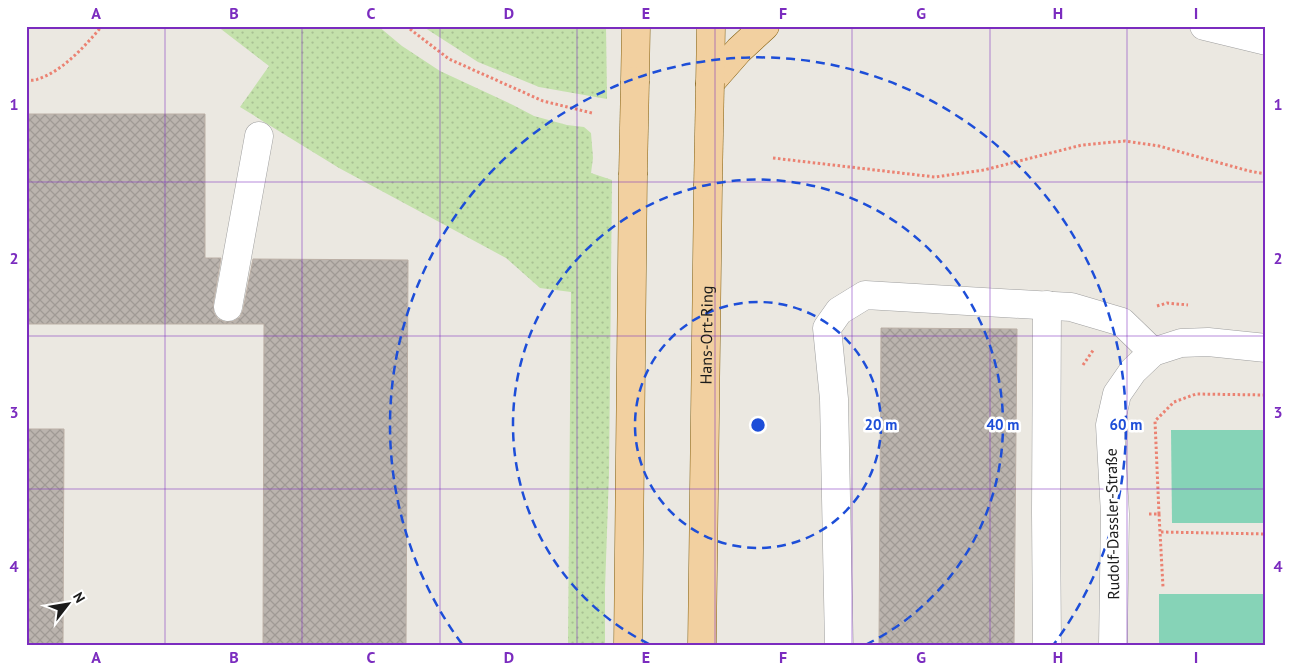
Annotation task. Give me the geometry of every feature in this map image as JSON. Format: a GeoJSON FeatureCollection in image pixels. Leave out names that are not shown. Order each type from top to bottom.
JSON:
{"type":"FeatureCollection","features":[{"type":"Feature","properties":{"kind":"main road"},"geometry":{"type":"LineString","coordinates":[[628,645],[636,26]]}},
{"type":"Feature","properties":{"kind":"main road","name":"Hans-Ort-Ring"},"geometry":{"type":"LineString","coordinates":[[702,645],[711,26]]}},
{"type":"Feature","properties":{"kind":"main road"},"geometry":{"type":"LineString","coordinates":[[710,83],[739,50],[766,26]]}},
{"type":"Feature","properties":{"kind":"street"},"geometry":{"type":"LineString","coordinates":[[1204,26],[1266,41]]}},
{"type":"Feature","properties":{"kind":"street"},"geometry":{"type":"LineString","coordinates":[[228,307],[259,136]]}},
{"type":"Feature","properties":{"kind":"street"},"geometry":{"type":"LineString","coordinates":[[839,645],[834,400],[826,328],[839,311],[865,294],[1071,307],[1122,322],[1153,352]]}},
{"type":"Feature","properties":{"kind":"street"},"geometry":{"type":"LineString","coordinates":[[1047,305],[1047,645]]}},
{"type":"Feature","properties":{"kind":"street","name":"Rudolf-Dassler-Straße"},"geometry":{"type":"LineString","coordinates":[[1113,645],[1114,514],[1110,424],[1117,394],[1133,371],[1153,352],[1181,343],[1208,342],[1266,348]]}},
{"type":"Feature","properties":{"kind":"path"},"geometry":{"type":"LineString","coordinates":[[26,80],[37,80],[58,68],[77,54],[102,26]]}},
{"type":"Feature","properties":{"kind":"path"},"geometry":{"type":"LineString","coordinates":[[406,26],[449,59],[543,101],[592,113]]}},
{"type":"Feature","properties":{"kind":"path"},"geometry":{"type":"LineString","coordinates":[[774,158],[934,177],[984,170],[1082,145],[1125,141],[1159,146],[1266,174]]}},
{"type":"Feature","properties":{"kind":"path"},"geometry":{"type":"LineString","coordinates":[[1159,514],[1155,420],[1174,402],[1196,394],[1266,395]]}},
{"type":"Feature","properties":{"kind":"path"},"geometry":{"type":"LineString","coordinates":[[1161,532],[1266,534]]}},
{"type":"Feature","properties":{"kind":"green space"},"geometry":{"type":"Polygon","coordinates":[[[217,26],[378,26],[402,46],[440,71],[534,116],[567,125],[584,127],[591,133],[593,158],[591,173],[612,180],[605,645],[568,645],[571,292],[540,288],[506,258],[339,168],[240,107],[269,66],[217,26]]]}},
{"type":"Feature","properties":{"kind":"green space"},"geometry":{"type":"Polygon","coordinates":[[[422,26],[606,26],[607,99],[539,87],[478,62],[422,26]]]}},
{"type":"Feature","properties":{"kind":"green space"},"geometry":{"type":"Polygon","coordinates":[[[1171,430],[1266,430],[1266,523],[1172,523],[1171,430]]]}},
{"type":"Feature","properties":{"kind":"green space"},"geometry":{"type":"Polygon","coordinates":[[[1159,594],[1266,594],[1266,645],[1159,645],[1159,594]]]}},
{"type":"Feature","properties":{"kind":"building"},"geometry":{"type":"Polygon","coordinates":[[[26,114],[205,114],[205,258],[221,258],[213,305],[214,313],[218,319],[225,322],[234,321],[240,317],[253,259],[408,260],[406,645],[263,645],[264,324],[26,324],[26,114]]]}},
{"type":"Feature","properties":{"kind":"building"},"geometry":{"type":"Polygon","coordinates":[[[881,328],[1017,329],[1014,645],[879,645],[881,328]]]}},
{"type":"Feature","properties":{"kind":"building"},"geometry":{"type":"Polygon","coordinates":[[[26,429],[64,429],[63,645],[26,645],[26,429]]]}}]}
